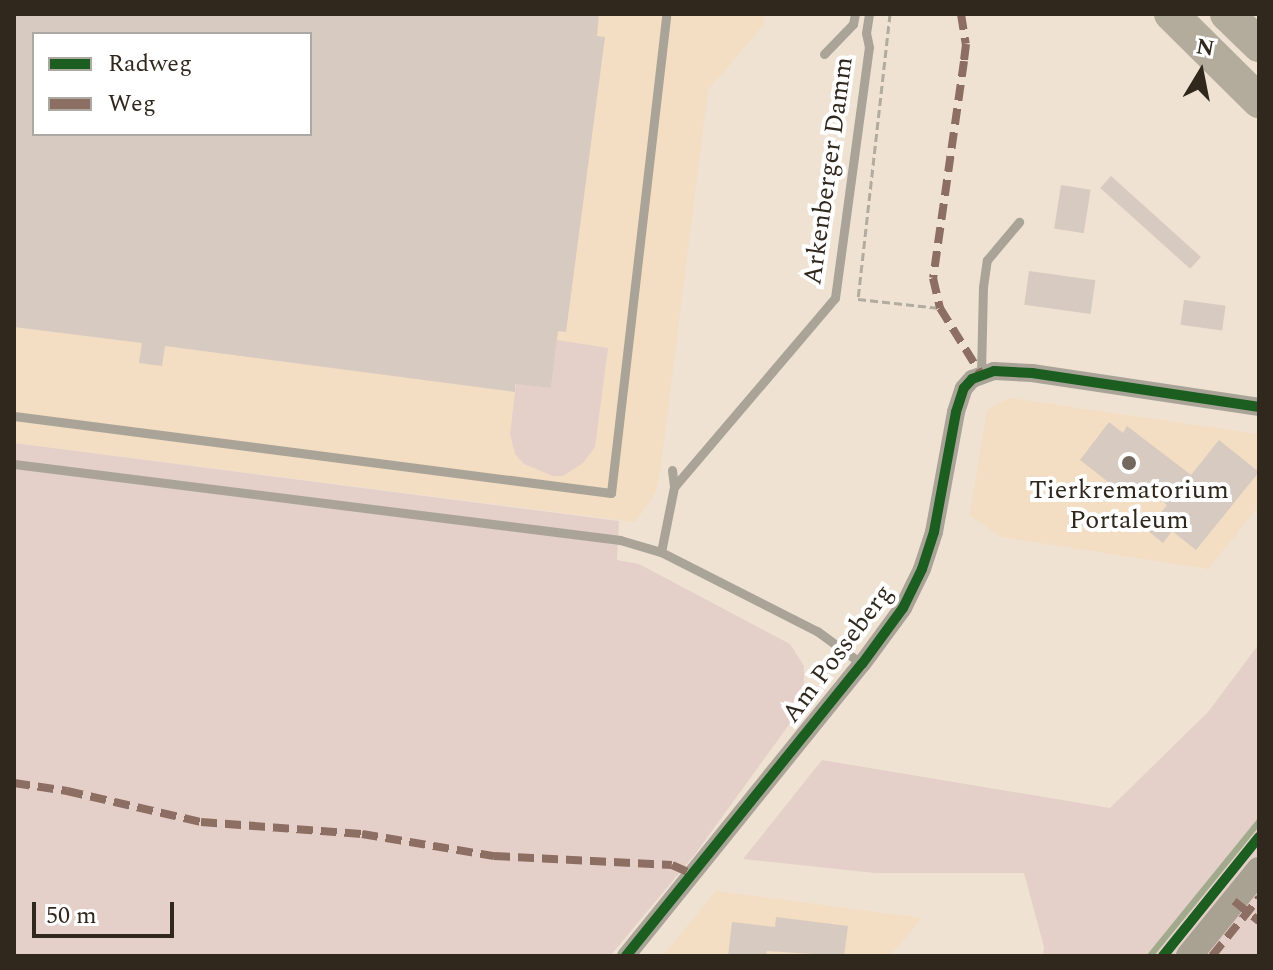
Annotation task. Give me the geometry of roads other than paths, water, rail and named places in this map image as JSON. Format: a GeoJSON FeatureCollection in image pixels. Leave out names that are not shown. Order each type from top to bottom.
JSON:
{"type":"FeatureCollection","features":[{"type":"Feature","properties":{"kind":"highway"},"geometry":{"type":"LineString","coordinates":[[1171,14],[1259,101]]}},
{"type":"Feature","properties":{"kind":"highway"},"geometry":{"type":"LineString","coordinates":[[1227,14],[1259,45]]}},
{"type":"Feature","properties":{"kind":"main road"},"geometry":{"type":"LineString","coordinates":[[1189,956],[1259,870]]}},
{"type":"Feature","properties":{"kind":"street"},"geometry":{"type":"LineString","coordinates":[[981,374],[1008,370],[1259,407]]}},
{"type":"Feature","properties":{"kind":"street","name":"Am Posseberg"},"geometry":{"type":"LineString","coordinates":[[626,956],[862,664],[903,608],[922,569],[934,532],[959,400],[964,388],[981,374]]}},
{"type":"Feature","properties":{"kind":"lane"},"geometry":{"type":"LineString","coordinates":[[14,416],[611,493],[666,14]]}},
{"type":"Feature","properties":{"kind":"lane","name":"Arkenberger Damm"},"geometry":{"type":"LineString","coordinates":[[661,552],[674,487],[835,298],[869,47],[866,33],[869,14]]}},
{"type":"Feature","properties":{"kind":"lane"},"geometry":{"type":"LineString","coordinates":[[824,54],[854,19]]}},
{"type":"Feature","properties":{"kind":"lane"},"geometry":{"type":"LineString","coordinates":[[981,374],[983,287],[987,260],[1019,222]]}},
{"type":"Feature","properties":{"kind":"lane"},"geometry":{"type":"LineString","coordinates":[[14,464],[620,540],[661,552],[817,631],[862,664]]}},
{"type":"Feature","properties":{"kind":"lane"},"geometry":{"type":"LineString","coordinates":[[672,470],[674,487]]}},
{"type":"Feature","properties":{"kind":"waterway"},"geometry":{"type":"LineString","coordinates":[[1150,956],[1259,822]]}},
{"type":"Feature","properties":{"kind":"place","name":"Tierkrematorium Portaleum"},"geometry":{"type":"Point","coordinates":[1129,463]}}]}
